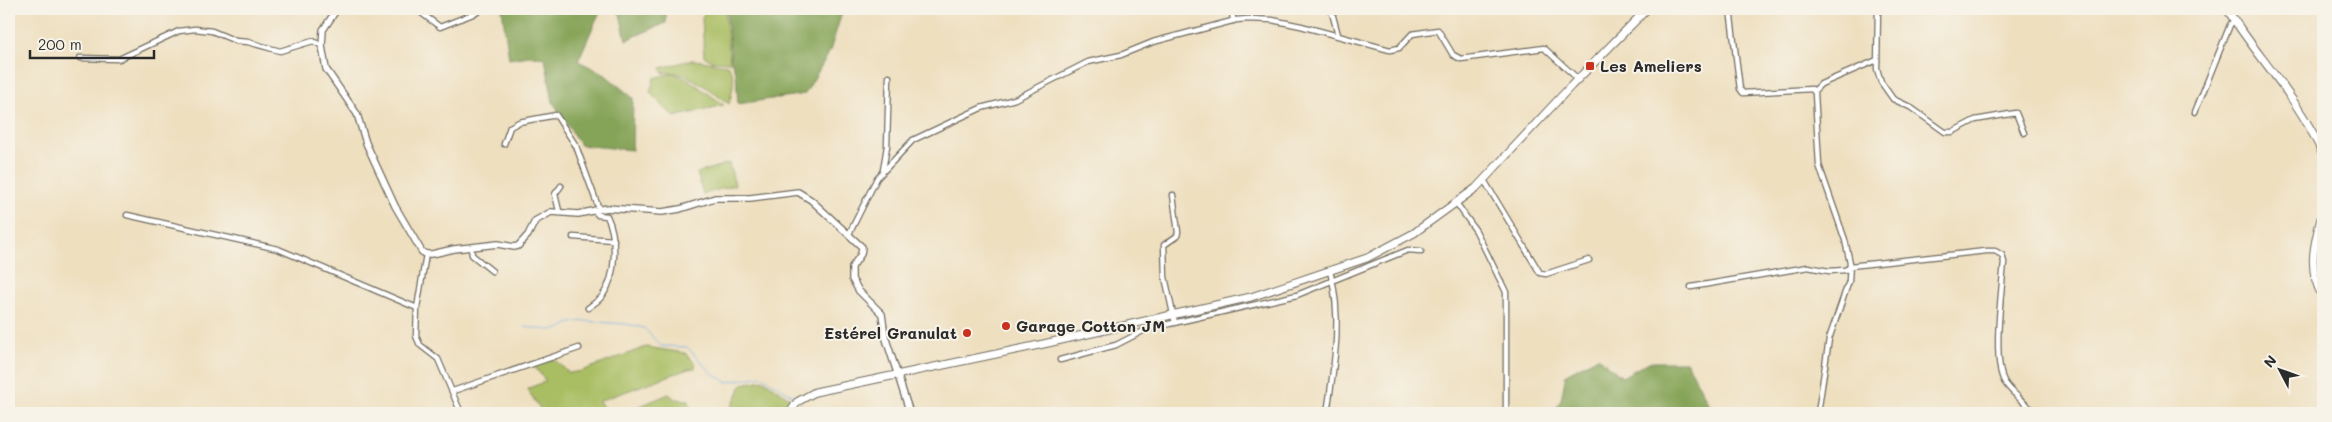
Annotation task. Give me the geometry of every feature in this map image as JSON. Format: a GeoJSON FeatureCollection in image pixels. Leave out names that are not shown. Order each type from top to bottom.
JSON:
{"type":"FeatureCollection","features":[{"type":"Feature","properties":{"kind":"main road"},"geometry":{"type":"LineString","coordinates":[[790,413],[798,401],[815,392],[896,371],[913,372],[1175,319],[1265,293],[1367,258],[1394,245],[1457,204],[1484,180],[1646,9]]}},
{"type":"Feature","properties":{"kind":"main road"},"geometry":{"type":"LineString","coordinates":[[2227,9],[2298,108],[2321,144],[2323,155]]}},
{"type":"Feature","properties":{"kind":"main road"},"geometry":{"type":"LineString","coordinates":[[2323,211],[2312,255],[2315,282],[2323,297]]}},
{"type":"Feature","properties":{"kind":"street"},"geometry":{"type":"LineString","coordinates":[[337,9],[323,30],[322,46],[326,69],[356,114],[366,143],[400,217],[418,247],[426,254]]}},
{"type":"Feature","properties":{"kind":"street"},"geometry":{"type":"LineString","coordinates":[[416,9],[440,27],[478,12],[481,9]]}},
{"type":"Feature","properties":{"kind":"street"},"geometry":{"type":"LineString","coordinates":[[1232,9],[1233,21]]}},
{"type":"Feature","properties":{"kind":"street"},"geometry":{"type":"LineString","coordinates":[[1331,9],[1338,35]]}},
{"type":"Feature","properties":{"kind":"street"},"geometry":{"type":"LineString","coordinates":[[1730,9],[1740,89],[1743,93],[1812,89],[1814,91]]}},
{"type":"Feature","properties":{"kind":"street"},"geometry":{"type":"LineString","coordinates":[[1878,9],[1877,60],[1881,82],[1893,99],[1929,119],[1942,131],[1952,132],[1975,120],[2016,113],[2024,133]]}},
{"type":"Feature","properties":{"kind":"street"},"geometry":{"type":"LineString","coordinates":[[849,234],[877,178],[913,140],[981,108],[1015,99],[1088,62],[1120,55],[1153,42],[1233,21],[1248,19],[1272,20],[1395,50],[1412,34],[1438,30],[1453,55],[1461,59],[1544,48],[1578,79]]}},
{"type":"Feature","properties":{"kind":"street"},"geometry":{"type":"LineString","coordinates":[[2195,112],[2230,25],[2234,20]]}},
{"type":"Feature","properties":{"kind":"street"},"geometry":{"type":"LineString","coordinates":[[80,58],[119,59],[180,31],[195,28],[212,31],[236,41],[248,42],[280,51],[313,41],[322,46]]}},
{"type":"Feature","properties":{"kind":"street"},"geometry":{"type":"LineString","coordinates":[[1818,413],[1829,339],[1849,281],[1850,267],[1846,240],[1826,190],[1819,165],[1814,91],[1821,84],[1877,60]]}},
{"type":"Feature","properties":{"kind":"street"},"geometry":{"type":"LineString","coordinates":[[882,172],[887,146],[889,77]]}},
{"type":"Feature","properties":{"kind":"street"},"geometry":{"type":"LineString","coordinates":[[504,144],[510,127],[519,122],[556,115],[576,146],[598,215],[607,216],[614,240],[615,253],[608,284],[603,296],[588,308]]}},
{"type":"Feature","properties":{"kind":"street"},"geometry":{"type":"LineString","coordinates":[[1484,180],[1540,273],[1546,274],[1588,260]]}},
{"type":"Feature","properties":{"kind":"street"},"geometry":{"type":"LineString","coordinates":[[559,211],[555,194],[561,186]]}},
{"type":"Feature","properties":{"kind":"street"},"geometry":{"type":"LineString","coordinates":[[426,254],[498,244],[518,246],[528,236],[535,221],[545,214],[559,211],[578,214],[597,209],[662,212],[680,209],[715,198],[750,198],[798,192],[811,200],[860,245],[862,250],[852,267],[852,279],[859,291],[882,314],[885,336],[910,413]]}},
{"type":"Feature","properties":{"kind":"street"},"geometry":{"type":"LineString","coordinates":[[1173,195],[1178,232],[1177,236],[1164,245],[1165,277],[1175,319]]}},
{"type":"Feature","properties":{"kind":"street"},"geometry":{"type":"LineString","coordinates":[[1457,204],[1476,231],[1506,292],[1506,413]]}},
{"type":"Feature","properties":{"kind":"street"},"geometry":{"type":"LineString","coordinates":[[127,215],[278,249],[417,308]]}},
{"type":"Feature","properties":{"kind":"street"},"geometry":{"type":"LineString","coordinates":[[573,237],[614,240]]}},
{"type":"Feature","properties":{"kind":"street"},"geometry":{"type":"LineString","coordinates":[[471,247],[472,255],[492,271]]}},
{"type":"Feature","properties":{"kind":"street"},"geometry":{"type":"LineString","coordinates":[[1060,360],[1116,345],[1148,329],[1175,319],[1297,295],[1408,250],[1421,251]]}},
{"type":"Feature","properties":{"kind":"street"},"geometry":{"type":"LineString","coordinates":[[1691,287],[1808,267],[1829,271],[1846,270],[1850,267],[1995,251],[2002,255],[2004,262],[1998,349],[2001,374],[2012,391],[2032,410],[2039,413]]}},
{"type":"Feature","properties":{"kind":"street"},"geometry":{"type":"LineString","coordinates":[[426,254],[417,308],[418,340],[438,359],[461,413]]}},
{"type":"Feature","properties":{"kind":"street"},"geometry":{"type":"LineString","coordinates":[[1327,413],[1337,348],[1330,271]]}},
{"type":"Feature","properties":{"kind":"street"},"geometry":{"type":"LineString","coordinates":[[453,391],[579,348]]}},
{"type":"Feature","properties":{"kind":"green space"},"geometry":{"type":"Polygon","coordinates":[[[502,9],[601,9],[578,61],[603,73],[633,98],[632,150],[580,145],[553,102],[545,58],[529,56],[509,59],[502,9]]]}},
{"type":"Feature","properties":{"kind":"green space"},"geometry":{"type":"Polygon","coordinates":[[[612,9],[666,9],[666,23],[626,40],[620,14],[612,9]]]}},
{"type":"Feature","properties":{"kind":"green space"},"geometry":{"type":"Polygon","coordinates":[[[707,9],[725,9],[730,62],[711,61],[704,56],[702,17],[707,9]]]}},
{"type":"Feature","properties":{"kind":"green space"},"geometry":{"type":"Polygon","coordinates":[[[727,9],[843,9],[830,51],[805,94],[738,104],[736,74],[731,60],[727,9]]]}},
{"type":"Feature","properties":{"kind":"green space"},"geometry":{"type":"Polygon","coordinates":[[[691,60],[727,65],[733,79],[733,89],[729,104],[698,82],[681,74],[663,73],[661,68],[691,60]]]}},
{"type":"Feature","properties":{"kind":"green space"},"geometry":{"type":"Polygon","coordinates":[[[673,73],[689,80],[724,105],[674,117],[650,93],[654,78],[673,73]]]}},
{"type":"Feature","properties":{"kind":"green space"},"geometry":{"type":"Polygon","coordinates":[[[729,163],[735,185],[703,194],[697,173],[729,163]]]}},
{"type":"Feature","properties":{"kind":"green space"},"geometry":{"type":"Polygon","coordinates":[[[646,347],[685,353],[695,363],[695,368],[599,401],[607,413],[543,413],[527,389],[546,381],[533,365],[554,359],[569,373],[582,371],[646,347]]]}},
{"type":"Feature","properties":{"kind":"green space"},"geometry":{"type":"Polygon","coordinates":[[[1598,357],[1622,377],[1649,362],[1687,362],[1713,413],[1554,413],[1561,400],[1566,374],[1598,357]]]}},
{"type":"Feature","properties":{"kind":"green space"},"geometry":{"type":"Polygon","coordinates":[[[764,380],[792,400],[787,413],[732,413],[730,410],[742,384],[764,380]]]}},
{"type":"Feature","properties":{"kind":"green space"},"geometry":{"type":"Polygon","coordinates":[[[669,394],[675,399],[689,400],[691,413],[630,413],[635,408],[669,394]]]}},
{"type":"Feature","properties":{"kind":"waterway"},"geometry":{"type":"LineString","coordinates":[[525,327],[549,330],[559,329],[570,323],[583,321],[626,324],[644,328],[661,346],[687,347],[712,373],[727,382],[762,376],[796,398]]}},
{"type":"Feature","properties":{"kind":"waterway"},"geometry":{"type":"LineString","coordinates":[[800,403],[801,413]]}},
{"type":"Feature","properties":{"kind":"place","name":"Les Ameliers"},"geometry":{"type":"Point","coordinates":[1590,66]}},
{"type":"Feature","properties":{"kind":"place","name":"Garage Cotton JM"},"geometry":{"type":"Point","coordinates":[1006,326]}},
{"type":"Feature","properties":{"kind":"place","name":"Estérel Granulat"},"geometry":{"type":"Point","coordinates":[967,333]}}]}
